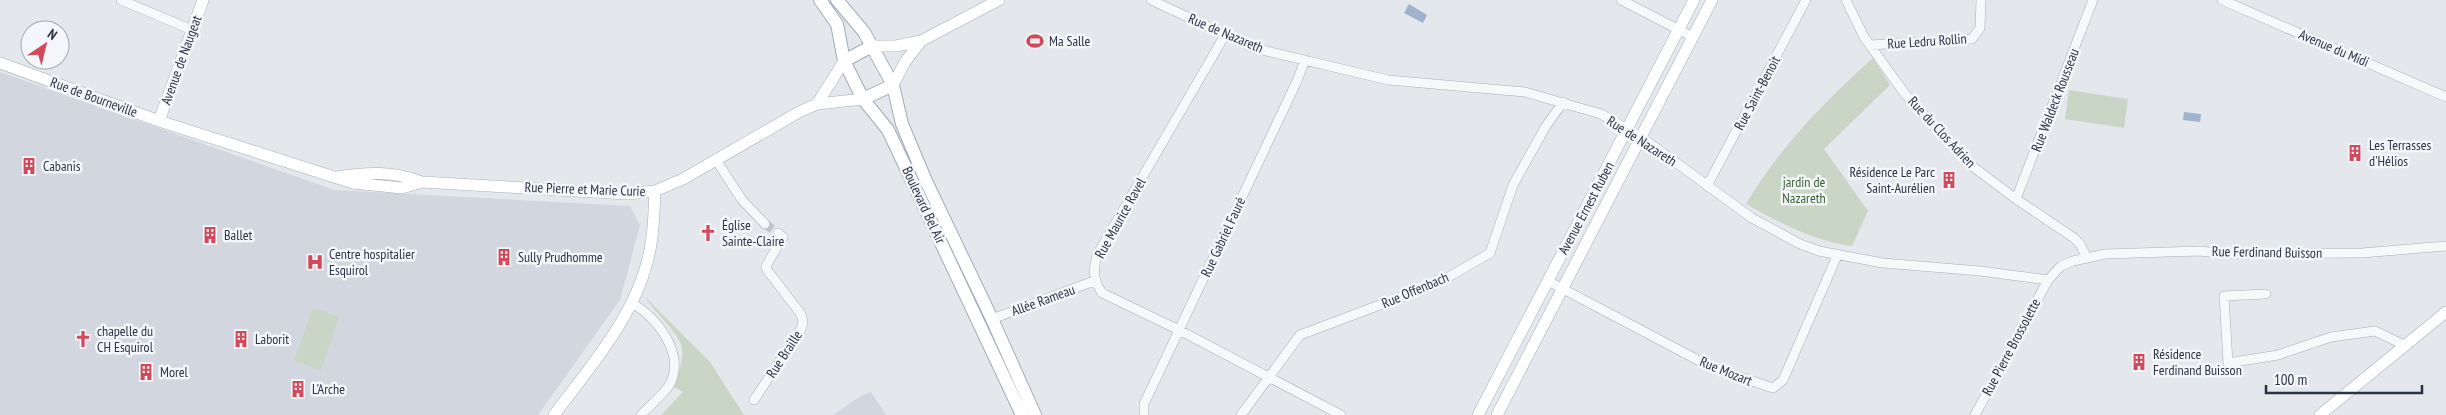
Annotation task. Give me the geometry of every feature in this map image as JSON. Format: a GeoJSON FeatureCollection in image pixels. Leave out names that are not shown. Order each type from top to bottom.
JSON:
{"type":"FeatureCollection","features":[{"type":"Feature","properties":{"kind":"main road","name":"Avenue de Naugeat"},"geometry":{"type":"LineString","coordinates":[[159,121],[203,0]]}},
{"type":"Feature","properties":{"kind":"main road","name":"Boulevard Bel Air"},"geometry":{"type":"LineString","coordinates":[[820,0],[837,24],[844,61],[863,99],[888,130],[1022,415]]}},
{"type":"Feature","properties":{"kind":"main road","name":"Boulevard Bel Air"},"geometry":{"type":"LineString","coordinates":[[837,0],[864,32],[894,85],[902,124],[926,181],[992,319],[1035,415]]}},
{"type":"Feature","properties":{"kind":"main road","name":"Rue Pierre et Marie Curie"},"geometry":{"type":"LineString","coordinates":[[817,104],[844,61],[872,46],[896,46],[921,41],[998,0]]}},
{"type":"Feature","properties":{"kind":"main road","name":"Avenue Ernest Ruben"},"geometry":{"type":"LineString","coordinates":[[1478,415],[1694,0]]}},
{"type":"Feature","properties":{"kind":"main road","name":"Avenue Ernest Ruben"},"geometry":{"type":"LineString","coordinates":[[1497,415],[1712,0]]}},
{"type":"Feature","properties":{"kind":"main road","name":"Rue Pierre et Marie Curie"},"geometry":{"type":"LineString","coordinates":[[159,121],[337,177],[380,174],[407,176],[422,182],[628,194],[655,191],[683,179],[817,104],[863,99],[894,85],[905,62],[921,41]]}},
{"type":"Feature","properties":{"kind":"main road","name":"Rue de Bourneville"},"geometry":{"type":"LineString","coordinates":[[0,63],[159,121]]}},
{"type":"Feature","properties":{"kind":"main road"},"geometry":{"type":"LineString","coordinates":[[554,415],[612,337],[631,303],[643,276],[651,244],[655,191]]}},
{"type":"Feature","properties":{"kind":"main road"},"geometry":{"type":"LineString","coordinates":[[2320,415],[2446,312]]}},
{"type":"Feature","properties":{"kind":"street"},"geometry":{"type":"LineString","coordinates":[[120,0],[192,30]]}},
{"type":"Feature","properties":{"kind":"street","name":"Rue de Nazareth"},"geometry":{"type":"LineString","coordinates":[[1151,0],[1254,48],[1388,80],[1525,92],[1600,114],[1641,137],[1707,186],[1777,233],[1800,244],[1837,256],[1907,266],[1980,271],[2048,280]]}},
{"type":"Feature","properties":{"kind":"street"},"geometry":{"type":"LineString","coordinates":[[1621,0],[1693,37]]}},
{"type":"Feature","properties":{"kind":"street","name":"Rue Saint-Benoit"},"geometry":{"type":"LineString","coordinates":[[1707,186],[1806,0]]}},
{"type":"Feature","properties":{"kind":"street","name":"Rue du Clos Adrien"},"geometry":{"type":"LineString","coordinates":[[1846,0],[1870,45],[1905,94],[1968,163],[2016,199],[2074,238],[2080,244],[2087,258]]}},
{"type":"Feature","properties":{"kind":"street","name":"Rue Ledru Rollin"},"geometry":{"type":"LineString","coordinates":[[1870,45],[1972,39],[1980,28],[1981,0]]}},
{"type":"Feature","properties":{"kind":"street","name":"Rue Waldeck Rousseau"},"geometry":{"type":"LineString","coordinates":[[2016,199],[2093,0]]}},
{"type":"Feature","properties":{"kind":"street","name":"Avenue du Midi"},"geometry":{"type":"LineString","coordinates":[[2222,0],[2236,3],[2446,97]]}},
{"type":"Feature","properties":{"kind":"street","name":"Rue Maurice Ravel"},"geometry":{"type":"LineString","coordinates":[[1094,282],[1094,268],[1097,255],[1225,35]]}},
{"type":"Feature","properties":{"kind":"street","name":"Rue Gabriel Fauré"},"geometry":{"type":"LineString","coordinates":[[1144,415],[1144,404],[1297,81],[1305,60]]}},
{"type":"Feature","properties":{"kind":"street","name":"Rue Offenbach"},"geometry":{"type":"LineString","coordinates":[[1241,415],[1300,335],[1438,283],[1490,254],[1513,185],[1546,126],[1563,102]]}},
{"type":"Feature","properties":{"kind":"street"},"geometry":{"type":"LineString","coordinates":[[716,160],[742,200],[765,224]]}},
{"type":"Feature","properties":{"kind":"street","name":"Rue Braille"},"geometry":{"type":"LineString","coordinates":[[754,400],[801,329],[803,322],[800,314],[767,270],[766,266],[783,237],[778,233]]}},
{"type":"Feature","properties":{"kind":"street","name":"Rue Ferdinand Buisson"},"geometry":{"type":"LineString","coordinates":[[2087,258],[2104,254],[2200,250],[2226,254],[2362,254],[2446,246]]}},
{"type":"Feature","properties":{"kind":"street","name":"Rue Mozart"},"geometry":{"type":"LineString","coordinates":[[1548,281],[1711,367],[1773,388],[1783,380],[1837,256]]}},
{"type":"Feature","properties":{"kind":"street"},"geometry":{"type":"LineString","coordinates":[[2048,280],[2062,266],[2087,258]]}},
{"type":"Feature","properties":{"kind":"street","name":"Rue Pierre Brossolette"},"geometry":{"type":"LineString","coordinates":[[1975,415],[2048,280]]}},
{"type":"Feature","properties":{"kind":"street"},"geometry":{"type":"LineString","coordinates":[[1094,282],[1102,293],[1270,376],[1341,415]]}},
{"type":"Feature","properties":{"kind":"street","name":"Allée Rameau"},"geometry":{"type":"LineString","coordinates":[[992,319],[1094,282]]}},
{"type":"Feature","properties":{"kind":"street"},"geometry":{"type":"LineString","coordinates":[[2266,294],[2224,296],[2228,363],[2278,355],[2331,337],[2375,331],[2404,345]]}},
{"type":"Feature","properties":{"kind":"street"},"geometry":{"type":"LineString","coordinates":[[631,303],[642,311],[670,341],[675,363],[668,387],[641,415]]}},
{"type":"Feature","properties":{"kind":"shaded area","name":"Centre hospitalier Esquirol"},"geometry":{"type":"Polygon","coordinates":[[[0,72],[334,190],[630,206],[640,225],[620,300],[538,415],[0,415],[0,72]]]}},
{"type":"Feature","properties":{"kind":"shaded area"},"geometry":{"type":"Polygon","coordinates":[[[871,392],[886,415],[833,415],[862,395],[871,392]]]}},
{"type":"Feature","properties":{"kind":"green space","name":"jardin de Nazareth"},"geometry":{"type":"Polygon","coordinates":[[[1873,58],[1890,85],[1824,149],[1868,211],[1852,246],[1810,236],[1746,204],[1788,144],[1837,91],[1873,58]]]}},
{"type":"Feature","properties":{"kind":"green space"},"geometry":{"type":"Polygon","coordinates":[[[2069,90],[2128,99],[2124,128],[2065,119],[2069,90]]]}},
{"type":"Feature","properties":{"kind":"green space"},"geometry":{"type":"Polygon","coordinates":[[[645,297],[710,362],[744,415],[661,415],[683,392],[674,387],[681,363],[682,348],[672,329],[645,297]]]}},
{"type":"Feature","properties":{"kind":"green space"},"geometry":{"type":"Polygon","coordinates":[[[313,308],[339,317],[321,370],[294,361],[313,308]]]}},
{"type":"Feature","properties":{"kind":"water"},"geometry":{"type":"Polygon","coordinates":[[[1409,4],[1427,15],[1423,23],[1404,13],[1409,4]]]}},
{"type":"Feature","properties":{"kind":"water"},"geometry":{"type":"Polygon","coordinates":[[[2184,112],[2201,114],[2200,122],[2183,120],[2184,112]]]}},
{"type":"Feature","properties":{"kind":"tunnel"},"geometry":{"type":"LineString","coordinates":[[765,224],[778,233]]}},
{"type":"Feature","properties":{"kind":"place","name":"Ma Salle"},"geometry":{"type":"Point","coordinates":[1035,41]}},
{"type":"Feature","properties":{"kind":"place","name":"Les Terrasses d'Hélios"},"geometry":{"type":"Point","coordinates":[2355,153]}},
{"type":"Feature","properties":{"kind":"place","name":"Cabanis"},"geometry":{"type":"Point","coordinates":[29,166]}},
{"type":"Feature","properties":{"kind":"place","name":"Résidence Le Parc Saint-Aurélien"},"geometry":{"type":"Point","coordinates":[1949,180]}},
{"type":"Feature","properties":{"kind":"place","name":"Église Sainte-Claire"},"geometry":{"type":"Point","coordinates":[708,233]}},
{"type":"Feature","properties":{"kind":"place","name":"Ballet"},"geometry":{"type":"Point","coordinates":[210,235]}},
{"type":"Feature","properties":{"kind":"place","name":"Sully Prudhomme"},"geometry":{"type":"Point","coordinates":[504,257]}},
{"type":"Feature","properties":{"kind":"place","name":"Centre hospitalier Esquirol"},"geometry":{"type":"Point","coordinates":[315,262]}},
{"type":"Feature","properties":{"kind":"place","name":"chapelle du CH Esquirol"},"geometry":{"type":"Point","coordinates":[83,339]}},
{"type":"Feature","properties":{"kind":"place","name":"Laborit"},"geometry":{"type":"Point","coordinates":[241,339]}},
{"type":"Feature","properties":{"kind":"place","name":"Résidence Ferdinand Buisson"},"geometry":{"type":"Point","coordinates":[2139,362]}},
{"type":"Feature","properties":{"kind":"place","name":"Morel"},"geometry":{"type":"Point","coordinates":[146,372]}},
{"type":"Feature","properties":{"kind":"place","name":"L'Arche"},"geometry":{"type":"Point","coordinates":[298,389]}}]}
